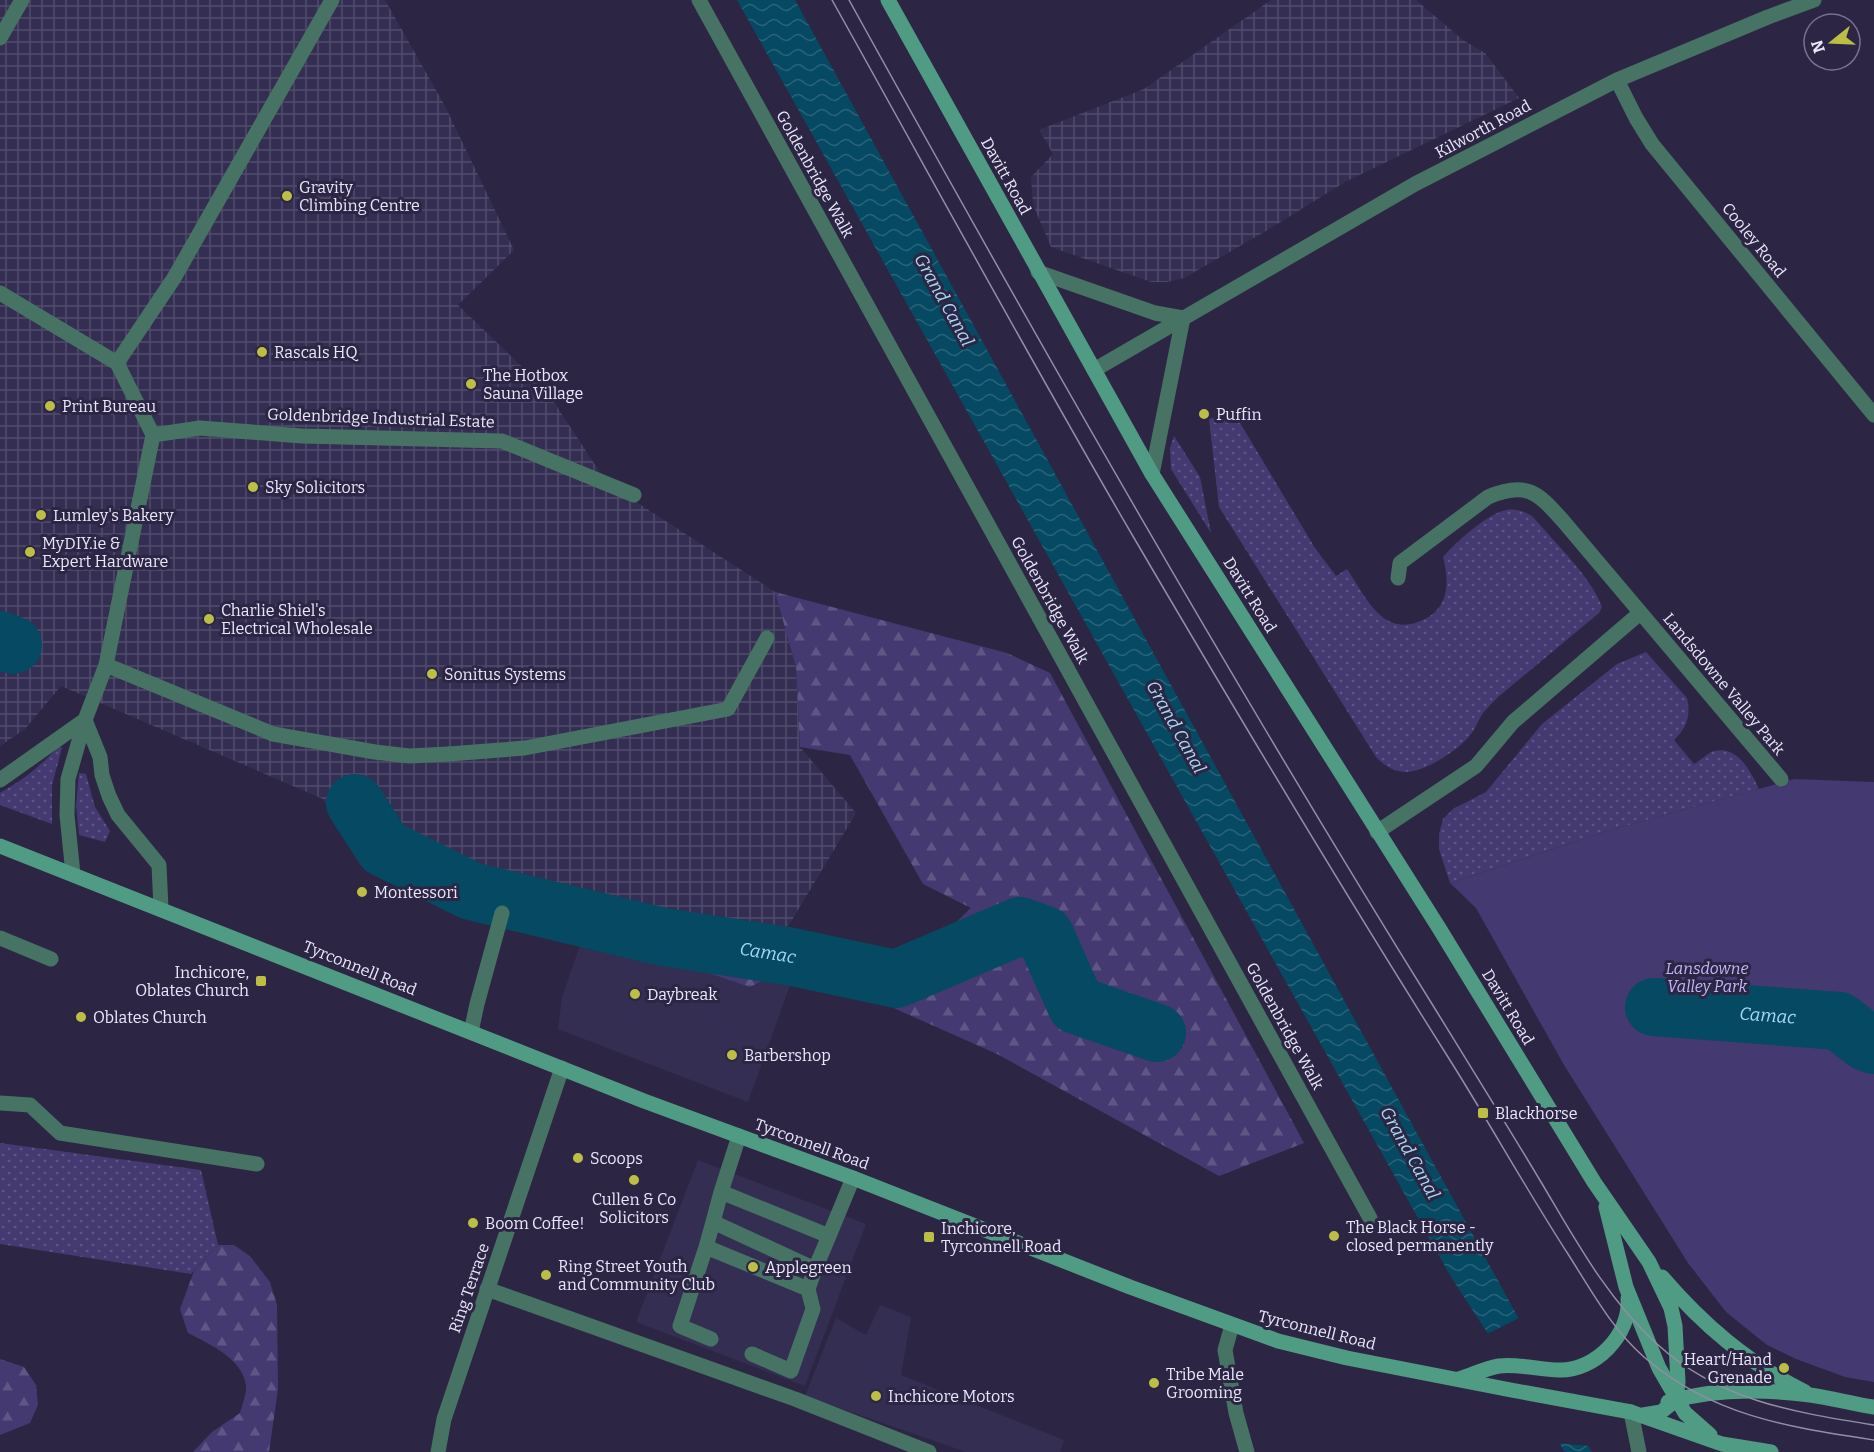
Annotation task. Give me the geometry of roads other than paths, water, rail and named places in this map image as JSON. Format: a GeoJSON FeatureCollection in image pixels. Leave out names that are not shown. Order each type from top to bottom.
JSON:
{"type":"FeatureCollection","features":[{"type":"Feature","properties":{"kind":"main road","name":"Davitt Road"},"geometry":{"type":"LineString","coordinates":[[888,0],[1152,474],[1439,928],[1603,1196],[1649,1262],[1671,1308],[1675,1326],[1678,1360],[1676,1400]]}},
{"type":"Feature","properties":{"kind":"main road","name":"Tyrconnell Road"},"geometry":{"type":"LineString","coordinates":[[0,846],[562,1068],[1278,1341],[1347,1358],[1636,1413],[1722,1444],[1771,1452]]}},
{"type":"Feature","properties":{"kind":"main road","name":"Davitt Road"},"geometry":{"type":"LineString","coordinates":[[1603,1196],[1626,1287],[1655,1358],[1676,1400]]}},
{"type":"Feature","properties":{"kind":"main road"},"geometry":{"type":"LineString","coordinates":[[1649,1262],[1686,1305],[1738,1352],[1771,1375],[1810,1395],[1874,1407]]}},
{"type":"Feature","properties":{"kind":"main road","name":"Davitt Road"},"geometry":{"type":"LineString","coordinates":[[1459,1379],[1499,1366],[1559,1371],[1590,1362],[1614,1341],[1628,1314],[1626,1287]]}},
{"type":"Feature","properties":{"kind":"main road","name":"Tyrconnell Road"},"geometry":{"type":"LineString","coordinates":[[1636,1413],[1676,1400],[1728,1390],[1810,1395]]}},
{"type":"Feature","properties":{"kind":"main road"},"geometry":{"type":"LineString","coordinates":[[1676,1400],[1695,1423],[1722,1444]]}},
{"type":"Feature","properties":{"kind":"street"},"geometry":{"type":"LineString","coordinates":[[0,38],[22,0]]}},
{"type":"Feature","properties":{"kind":"street"},"geometry":{"type":"LineString","coordinates":[[117,363],[174,278],[332,0]]}},
{"type":"Feature","properties":{"kind":"street","name":"Goldenbridge Walk"},"geometry":{"type":"LineString","coordinates":[[699,0],[1370,1218]]}},
{"type":"Feature","properties":{"kind":"street","name":"Kilworth Road"},"geometry":{"type":"LineString","coordinates":[[1094,370],[1415,184],[1617,80],[1814,0]]}},
{"type":"Feature","properties":{"kind":"street","name":"Cooley Road"},"geometry":{"type":"LineString","coordinates":[[1617,80],[1652,144],[1874,415]]}},
{"type":"Feature","properties":{"kind":"street"},"geometry":{"type":"LineString","coordinates":[[1038,272],[1155,314],[1183,318],[1152,474]]}},
{"type":"Feature","properties":{"kind":"street"},"geometry":{"type":"LineString","coordinates":[[0,293],[117,363],[153,435],[106,665],[85,720],[68,779],[67,815],[73,874]]}},
{"type":"Feature","properties":{"kind":"street","name":"Goldenbridge Industrial Estate"},"geometry":{"type":"LineString","coordinates":[[153,435],[200,428],[302,436],[502,441],[633,495]]}},
{"type":"Feature","properties":{"kind":"street","name":"Landsdowne Valley Park"},"geometry":{"type":"LineString","coordinates":[[1398,578],[1400,562],[1488,497],[1502,491],[1530,491],[1543,498],[1781,779]]}},
{"type":"Feature","properties":{"kind":"street","name":"Landsdowne Valley Park"},"geometry":{"type":"LineString","coordinates":[[1377,832],[1476,766],[1513,722],[1640,613]]}},
{"type":"Feature","properties":{"kind":"street"},"geometry":{"type":"LineString","coordinates":[[106,665],[273,734],[409,756],[525,748],[728,709],[767,638]]}},
{"type":"Feature","properties":{"kind":"street"},"geometry":{"type":"LineString","coordinates":[[0,780],[85,720]]}},
{"type":"Feature","properties":{"kind":"street"},"geometry":{"type":"LineString","coordinates":[[85,720],[100,757],[102,775],[109,796],[118,815],[159,865],[161,909]]}},
{"type":"Feature","properties":{"kind":"street"},"geometry":{"type":"LineString","coordinates":[[471,1032],[502,913]]}},
{"type":"Feature","properties":{"kind":"street"},"geometry":{"type":"LineString","coordinates":[[0,938],[51,959]]}},
{"type":"Feature","properties":{"kind":"street","name":"Ring Terrace"},"geometry":{"type":"LineString","coordinates":[[438,1452],[444,1419],[562,1068]]}},
{"type":"Feature","properties":{"kind":"street"},"geometry":{"type":"LineString","coordinates":[[0,1103],[30,1105],[60,1133],[256,1164]]}},
{"type":"Feature","properties":{"kind":"street"},"geometry":{"type":"LineString","coordinates":[[711,1339],[680,1326],[739,1136]]}},
{"type":"Feature","properties":{"kind":"street"},"geometry":{"type":"LineString","coordinates":[[752,1354],[791,1371],[813,1309],[808,1289],[853,1178]]}},
{"type":"Feature","properties":{"kind":"street"},"geometry":{"type":"LineString","coordinates":[[721,1192],[829,1236]]}},
{"type":"Feature","properties":{"kind":"street"},"geometry":{"type":"LineString","coordinates":[[713,1222],[815,1269]]}},
{"type":"Feature","properties":{"kind":"street"},"geometry":{"type":"LineString","coordinates":[[706,1247],[808,1289]]}},
{"type":"Feature","properties":{"kind":"street"},"geometry":{"type":"LineString","coordinates":[[488,1289],[795,1399],[928,1452]]}},
{"type":"Feature","properties":{"kind":"street"},"geometry":{"type":"LineString","coordinates":[[1232,1325],[1225,1350],[1236,1413],[1247,1452]]}},
{"type":"Feature","properties":{"kind":"street"},"geometry":{"type":"LineString","coordinates":[[1636,1413],[1639,1452]]}},
{"type":"Feature","properties":{"kind":"water","name":"Grand Canal"},"geometry":{"type":"Polygon","coordinates":[[[737,0],[795,0],[1592,1452],[1565,1452],[1451,1277],[737,0]]]}},
{"type":"Feature","properties":{"kind":"waterway","name":"Camac"},"geometry":{"type":"LineString","coordinates":[[0,640],[13,645]]}},
{"type":"Feature","properties":{"kind":"waterway","name":"Camac"},"geometry":{"type":"LineString","coordinates":[[355,803],[384,848],[471,891],[663,937],[788,956],[896,979],[1020,926],[1045,935],[1076,1005],[1157,1033]]}},
{"type":"Feature","properties":{"kind":"waterway","name":"Camac"},"geometry":{"type":"LineString","coordinates":[[1654,1007],[1839,1021],[1866,1042],[1874,1045]]}},
{"type":"Feature","properties":{"kind":"tram line"},"geometry":{"type":"LineString","coordinates":[[832,0],[1057,404],[1172,603],[1328,864],[1463,1081],[1552,1230],[1621,1334],[1644,1357],[1670,1377],[1724,1406],[1781,1424],[1874,1440]]}},
{"type":"Feature","properties":{"kind":"tram line"},"geometry":{"type":"LineString","coordinates":[[849,0],[992,256],[1210,637],[1360,888],[1607,1288],[1657,1344],[1706,1379],[1732,1391],[1786,1409],[1874,1425]]}},
{"type":"Feature","properties":{"kind":"place","name":"Gravity Climbing Centre"},"geometry":{"type":"Point","coordinates":[287,196]}},
{"type":"Feature","properties":{"kind":"place","name":"Rascals HQ"},"geometry":{"type":"Point","coordinates":[262,352]}},
{"type":"Feature","properties":{"kind":"place","name":"The Hotbox Sauna Village"},"geometry":{"type":"Point","coordinates":[471,384]}},
{"type":"Feature","properties":{"kind":"place","name":"Print Bureau"},"geometry":{"type":"Point","coordinates":[50,406]}},
{"type":"Feature","properties":{"kind":"place","name":"Puffin"},"geometry":{"type":"Point","coordinates":[1204,414]}},
{"type":"Feature","properties":{"kind":"place","name":"Sky Solicitors"},"geometry":{"type":"Point","coordinates":[253,487]}},
{"type":"Feature","properties":{"kind":"place","name":"Lumley's Bakery"},"geometry":{"type":"Point","coordinates":[41,515]}},
{"type":"Feature","properties":{"kind":"place","name":"MyDIY.ie & Expert Hardware"},"geometry":{"type":"Point","coordinates":[30,552]}},
{"type":"Feature","properties":{"kind":"place","name":"Charlie Shiel's Electrical Wholesale"},"geometry":{"type":"Point","coordinates":[209,619]}},
{"type":"Feature","properties":{"kind":"place","name":"Sonitus Systems"},"geometry":{"type":"Point","coordinates":[432,674]}},
{"type":"Feature","properties":{"kind":"place","name":"Montessori"},"geometry":{"type":"Point","coordinates":[362,892]}},
{"type":"Feature","properties":{"kind":"place","name":"Inchicore, Oblates Church"},"geometry":{"type":"Point","coordinates":[261,981]}},
{"type":"Feature","properties":{"kind":"place","name":"Daybreak"},"geometry":{"type":"Point","coordinates":[635,994]}},
{"type":"Feature","properties":{"kind":"place","name":"Oblates Church"},"geometry":{"type":"Point","coordinates":[81,1017]}},
{"type":"Feature","properties":{"kind":"place","name":"Barbershop"},"geometry":{"type":"Point","coordinates":[732,1055]}},
{"type":"Feature","properties":{"kind":"place","name":"Blackhorse"},"geometry":{"type":"Point","coordinates":[1483,1113]}},
{"type":"Feature","properties":{"kind":"place","name":"Scoops"},"geometry":{"type":"Point","coordinates":[578,1158]}},
{"type":"Feature","properties":{"kind":"place","name":"Cullen & Co Solicitors"},"geometry":{"type":"Point","coordinates":[634,1180]}},
{"type":"Feature","properties":{"kind":"place","name":"Boom Coffee!"},"geometry":{"type":"Point","coordinates":[473,1223]}},
{"type":"Feature","properties":{"kind":"place","name":"The Black Horse - closed permanently"},"geometry":{"type":"Point","coordinates":[1334,1236]}},
{"type":"Feature","properties":{"kind":"place","name":"Inchicore, Tyrconnell Road"},"geometry":{"type":"Point","coordinates":[929,1237]}},
{"type":"Feature","properties":{"kind":"place","name":"Applegreen"},"geometry":{"type":"Point","coordinates":[753,1267]}},
{"type":"Feature","properties":{"kind":"place","name":"Ring Street Youth and Community Club"},"geometry":{"type":"Point","coordinates":[546,1275]}},
{"type":"Feature","properties":{"kind":"place","name":"Heart/Hand Grenade"},"geometry":{"type":"Point","coordinates":[1784,1368]}},
{"type":"Feature","properties":{"kind":"place","name":"Tribe Male Grooming"},"geometry":{"type":"Point","coordinates":[1154,1383]}},
{"type":"Feature","properties":{"kind":"place","name":"Inchicore Motors"},"geometry":{"type":"Point","coordinates":[876,1396]}},
{"type":"Feature","properties":{"kind":"park label","name":"Lansdowne Valley Park"},"geometry":{"type":"Point","coordinates":[1707,977]}}]}
